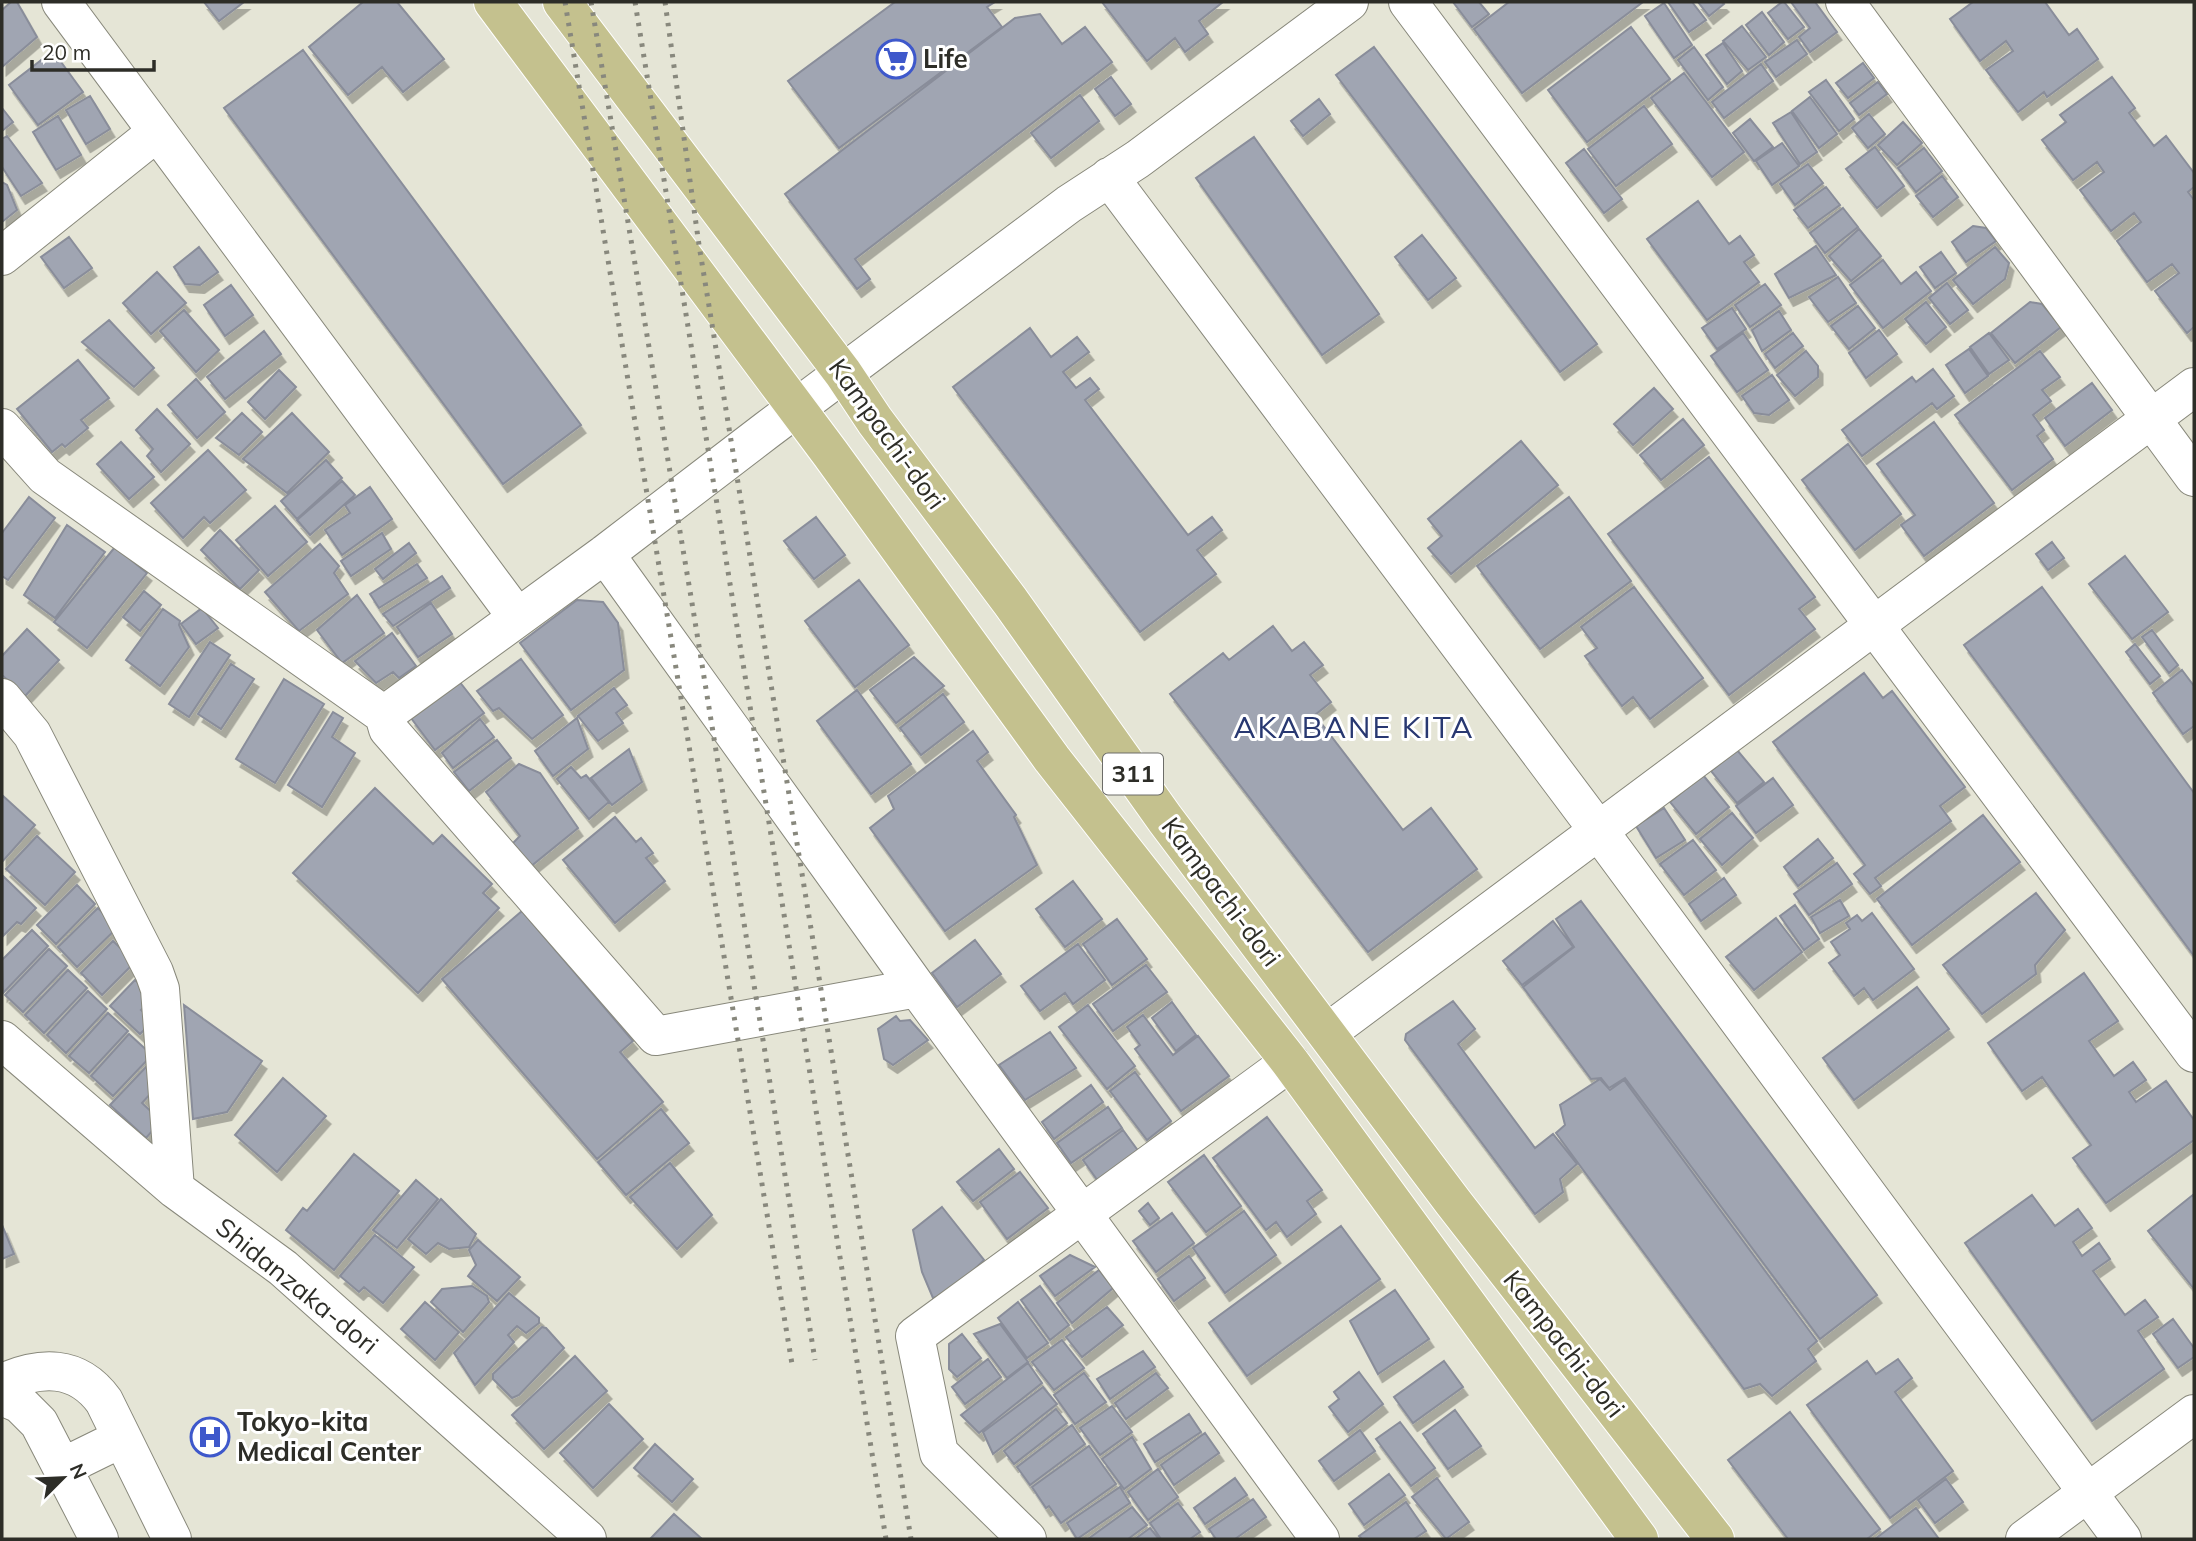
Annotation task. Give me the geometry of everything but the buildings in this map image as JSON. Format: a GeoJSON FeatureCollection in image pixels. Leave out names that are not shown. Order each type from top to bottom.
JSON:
{"type":"FeatureCollection","features":[{"type":"Feature","properties":{"kind":"main road","name":"Kampachi-dori"},"geometry":{"type":"LineString","coordinates":[[493,2],[796,408],[1052,759],[1290,1062],[1639,1539]]}},
{"type":"Feature","properties":{"kind":"main road","name":"Kampachi-dori"},"geometry":{"type":"LineString","coordinates":[[562,2],[843,373],[875,421],[1010,601],[1165,819],[1453,1202],[1715,1539]]}},
{"type":"Feature","properties":{"kind":"street"},"geometry":{"type":"LineString","coordinates":[[61,2],[517,617]]}},
{"type":"Feature","properties":{"kind":"street"},"geometry":{"type":"LineString","coordinates":[[384,715],[605,554],[843,373],[1349,2]]}},
{"type":"Feature","properties":{"kind":"street"},"geometry":{"type":"LineString","coordinates":[[1408,2],[2194,1053]]}},
{"type":"Feature","properties":{"kind":"street"},"geometry":{"type":"LineString","coordinates":[[1845,2],[2194,477]]}},
{"type":"Feature","properties":{"kind":"street"},"geometry":{"type":"LineString","coordinates":[[2,256],[157,132]]}},
{"type":"Feature","properties":{"kind":"street"},"geometry":{"type":"LineString","coordinates":[[1109,177],[1598,830],[2122,1539]]}},
{"type":"Feature","properties":{"kind":"street"},"geometry":{"type":"LineString","coordinates":[[1327,1033],[2194,387]]}},
{"type":"Feature","properties":{"kind":"street"},"geometry":{"type":"LineString","coordinates":[[2,428],[45,476],[384,715],[388,729],[656,1035],[917,988]]}},
{"type":"Feature","properties":{"kind":"street"},"geometry":{"type":"LineString","coordinates":[[605,554],[917,988],[1320,1539]]}},
{"type":"Feature","properties":{"kind":"street"},"geometry":{"type":"LineString","coordinates":[[2,698],[32,734],[154,972],[160,989],[175,1189]]}},
{"type":"Feature","properties":{"kind":"street","name":"Shidanzaka-dori"},"geometry":{"type":"LineString","coordinates":[[8,1046],[175,1189],[293,1276],[587,1539]]}},
{"type":"Feature","properties":{"kind":"street"},"geometry":{"type":"LineString","coordinates":[[1027,1539],[939,1453],[915,1336],[1290,1062]]}},
{"type":"Feature","properties":{"kind":"street"},"geometry":{"type":"LineString","coordinates":[[2,1383],[30,1372],[50,1370],[84,1381],[95,1389],[104,1401],[172,1539]]}},
{"type":"Feature","properties":{"kind":"street"},"geometry":{"type":"LineString","coordinates":[[2,1396],[20,1404],[34,1418],[49,1440],[99,1539]]}},
{"type":"Feature","properties":{"kind":"street"},"geometry":{"type":"LineString","coordinates":[[2025,1539],[2194,1414]]}},
{"type":"Feature","properties":{"kind":"street"},"geometry":{"type":"LineString","coordinates":[[63,1467],[122,1438]]}},
{"type":"Feature","properties":{"kind":"railway"},"geometry":{"type":"LineString","coordinates":[[565,2],[792,1364]]}},
{"type":"Feature","properties":{"kind":"railway"},"geometry":{"type":"LineString","coordinates":[[591,2],[815,1360]]}},
{"type":"Feature","properties":{"kind":"railway"},"geometry":{"type":"LineString","coordinates":[[635,2],[886,1539]]}},
{"type":"Feature","properties":{"kind":"railway"},"geometry":{"type":"LineString","coordinates":[[665,2],[699,245],[911,1539]]}},
{"type":"Feature","properties":{"kind":"place","name":"Life"},"geometry":{"type":"Point","coordinates":[896,59]}},
{"type":"Feature","properties":{"kind":"place","name":"Tokyo-kita Medical Center"},"geometry":{"type":"Point","coordinates":[210,1437]}},
{"type":"Feature","properties":{"kind":"district","name":"AKABANE KITA"},"geometry":{"type":"Point","coordinates":[1354,728]}}]}
